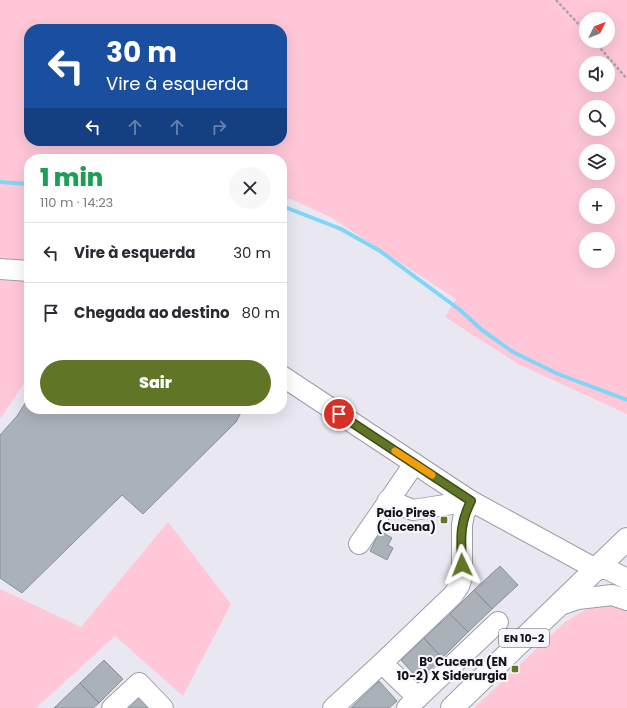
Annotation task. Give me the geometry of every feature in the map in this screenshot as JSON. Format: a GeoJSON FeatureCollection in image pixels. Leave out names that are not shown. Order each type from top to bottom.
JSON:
{"type":"FeatureCollection","features":[{"type":"Feature","properties":{"kind":"main road","name":"EN 10-2"},"geometry":{"type":"LineString","coordinates":[[452,708],[627,540]]}},
{"type":"Feature","properties":{"kind":"street"},"geometry":{"type":"LineString","coordinates":[[0,269],[24,271]]}},
{"type":"Feature","properties":{"kind":"street"},"geometry":{"type":"LineString","coordinates":[[287,379],[471,501],[596,569],[607,569],[627,579]]}},
{"type":"Feature","properties":{"kind":"street"},"geometry":{"type":"LineString","coordinates":[[359,544],[414,464]]}},
{"type":"Feature","properties":{"kind":"street"},"geometry":{"type":"LineString","coordinates":[[388,500],[413,510],[471,501]]}},
{"type":"Feature","properties":{"kind":"street"},"geometry":{"type":"LineString","coordinates":[[332,708],[382,663],[453,595],[459,586],[462,577],[462,525],[464,514],[471,501]]}},
{"type":"Feature","properties":{"kind":"street"},"geometry":{"type":"LineString","coordinates":[[627,540],[621,553],[621,564],[627,573]]}},
{"type":"Feature","properties":{"kind":"street"},"geometry":{"type":"LineString","coordinates":[[596,569],[603,585],[619,598]]}},
{"type":"Feature","properties":{"kind":"street"},"geometry":{"type":"LineString","coordinates":[[557,606],[578,599],[619,598]]}},
{"type":"Feature","properties":{"kind":"street"},"geometry":{"type":"LineString","coordinates":[[382,663],[412,703],[498,622]]}},
{"type":"Feature","properties":{"kind":"street"},"geometry":{"type":"LineString","coordinates":[[112,708],[139,683],[164,708]]}},
{"type":"Feature","properties":{"kind":"path"},"geometry":{"type":"LineString","coordinates":[[556,0],[579,25]]}},
{"type":"Feature","properties":{"kind":"path"},"geometry":{"type":"LineString","coordinates":[[600,48],[627,79]]}},
{"type":"Feature","properties":{"kind":"shaded area"},"geometry":{"type":"Polygon","coordinates":[[[0,0],[627,0],[627,414],[518,364],[445,317],[456,299],[332,218],[287,199],[287,154],[24,154],[24,261],[0,259],[0,0]]]}},
{"type":"Feature","properties":{"kind":"shaded area"},"geometry":{"type":"Polygon","coordinates":[[[0,280],[24,281],[24,383],[0,419],[0,280]]]}},
{"type":"Feature","properties":{"kind":"shaded area"},"geometry":{"type":"Polygon","coordinates":[[[168,522],[231,604],[183,696],[115,636],[36,708],[0,708],[0,589],[81,627],[168,522]]]}},
{"type":"Feature","properties":{"kind":"shaded area"},"geometry":{"type":"Polygon","coordinates":[[[599,604],[620,607],[627,612],[627,708],[474,708],[565,622],[581,612],[599,604]]]}},
{"type":"Feature","properties":{"kind":"building"},"geometry":{"type":"Polygon","coordinates":[[[24,405],[24,414],[240,414],[236,422],[143,514],[122,495],[22,593],[0,578],[0,435],[17,416],[24,405]]]}},
{"type":"Feature","properties":{"kind":"building"},"geometry":{"type":"Polygon","coordinates":[[[380,531],[392,538],[388,545],[393,548],[387,560],[370,551],[380,531]]]}},
{"type":"Feature","properties":{"kind":"building"},"geometry":{"type":"Polygon","coordinates":[[[500,566],[518,585],[492,609],[474,590],[500,566]]]}},
{"type":"Feature","properties":{"kind":"building"},"geometry":{"type":"Polygon","coordinates":[[[474,590],[492,609],[468,632],[450,614],[474,590]]]}},
{"type":"Feature","properties":{"kind":"building"},"geometry":{"type":"Polygon","coordinates":[[[450,614],[468,632],[442,658],[424,638],[450,614]]]}},
{"type":"Feature","properties":{"kind":"building"},"geometry":{"type":"Polygon","coordinates":[[[424,638],[442,658],[419,680],[401,660],[424,638]]]}},
{"type":"Feature","properties":{"kind":"building"},"geometry":{"type":"Polygon","coordinates":[[[104,660],[123,679],[99,703],[80,683],[104,660]]]}},
{"type":"Feature","properties":{"kind":"building"},"geometry":{"type":"Polygon","coordinates":[[[379,681],[397,701],[389,708],[351,708],[379,681]]]}},
{"type":"Feature","properties":{"kind":"building"},"geometry":{"type":"Polygon","coordinates":[[[80,683],[99,703],[93,708],[54,708],[80,683]]]}},
{"type":"Feature","properties":{"kind":"building"},"geometry":{"type":"Polygon","coordinates":[[[140,696],[152,708],[127,708],[140,696]]]}},
{"type":"Feature","properties":{"kind":"waterway"},"geometry":{"type":"LineString","coordinates":[[0,182],[24,184]]}},
{"type":"Feature","properties":{"kind":"waterway"},"geometry":{"type":"LineString","coordinates":[[287,208],[341,229],[380,251],[460,310],[482,330],[513,352],[558,374],[627,400]]}},
{"type":"Feature","properties":{"kind":"slow traffic"},"geometry":{"type":"LineString","coordinates":[[395,451],[432,475]]}},
{"type":"Feature","properties":{"kind":"place","name":"Paio Pires (Cucena)"},"geometry":{"type":"Point","coordinates":[444,520]}},
{"type":"Feature","properties":{"kind":"place","name":"Bº Cucena (EN 10-2) X Siderurgia"},"geometry":{"type":"Point","coordinates":[515,669]}},
{"type":"Feature","properties":{"kind":"route"},"geometry":{"type":"LineString","coordinates":[[339,414],[471,501],[464,514],[462,525],[462,565]]}}]}
